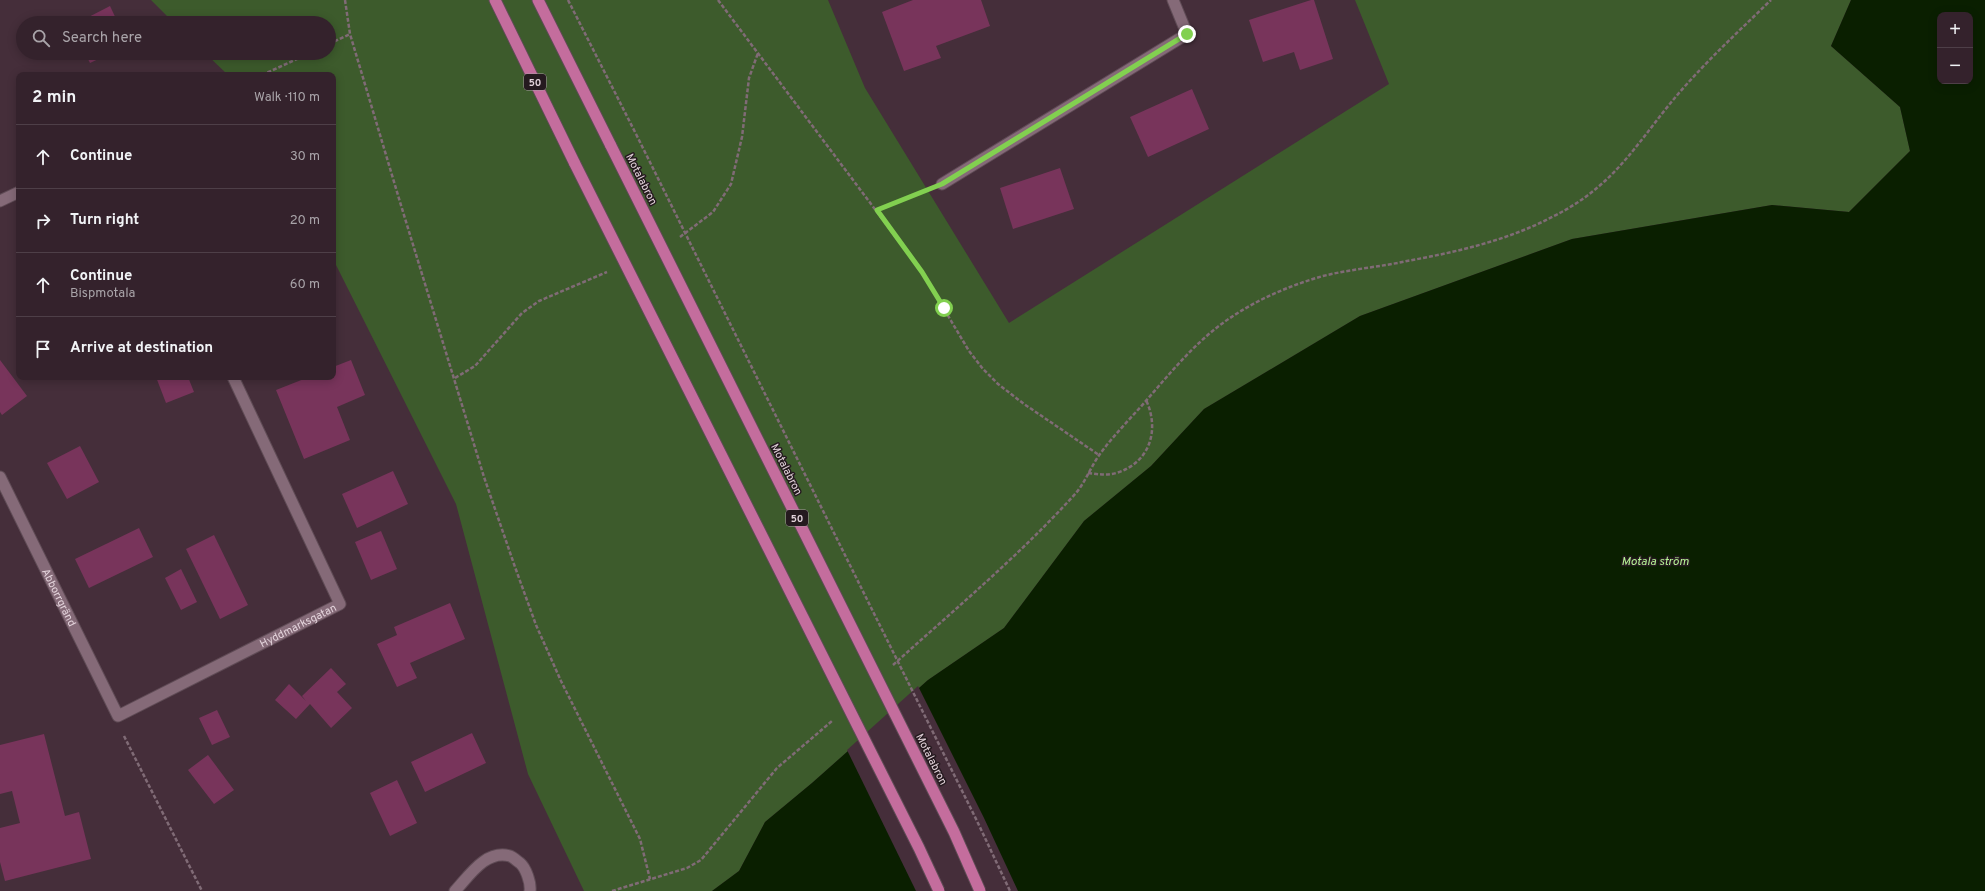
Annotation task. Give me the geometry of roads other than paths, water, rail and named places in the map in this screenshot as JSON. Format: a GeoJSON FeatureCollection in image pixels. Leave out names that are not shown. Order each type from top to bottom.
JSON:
{"type":"FeatureCollection","features":[{"type":"Feature","properties":{"kind":"highway","name":"50"},"geometry":{"type":"LineString","coordinates":[[495,0],[912,833],[939,891]]}},
{"type":"Feature","properties":{"kind":"highway","name":"Motalabron"},"geometry":{"type":"LineString","coordinates":[[538,0],[954,832],[980,891]]}},
{"type":"Feature","properties":{"kind":"street"},"geometry":{"type":"LineString","coordinates":[[942,184],[1187,34],[1173,0]]}},
{"type":"Feature","properties":{"kind":"street"},"geometry":{"type":"LineString","coordinates":[[0,201],[16,193]]}},
{"type":"Feature","properties":{"kind":"street","name":"Hyddmarksgatan"},"geometry":{"type":"LineString","coordinates":[[118,716],[340,604],[234,380]]}},
{"type":"Feature","properties":{"kind":"street","name":"Abborrgränd"},"geometry":{"type":"LineString","coordinates":[[0,477],[118,716]]}},
{"type":"Feature","properties":{"kind":"street"},"geometry":{"type":"LineString","coordinates":[[455,891],[481,862],[494,856],[510,856],[524,866],[531,887],[530,891]]}},
{"type":"Feature","properties":{"kind":"water","name":"Motala ström"},"geometry":{"type":"Polygon","coordinates":[[[1851,0],[1985,0],[1985,891],[712,891],[739,871],[765,822],[812,783],[928,680],[1004,628],[1084,521],[1151,466],[1204,409],[1360,316],[1572,239],[1772,205],[1849,212],[1910,151],[1900,107],[1831,46],[1851,0]]]}}]}
